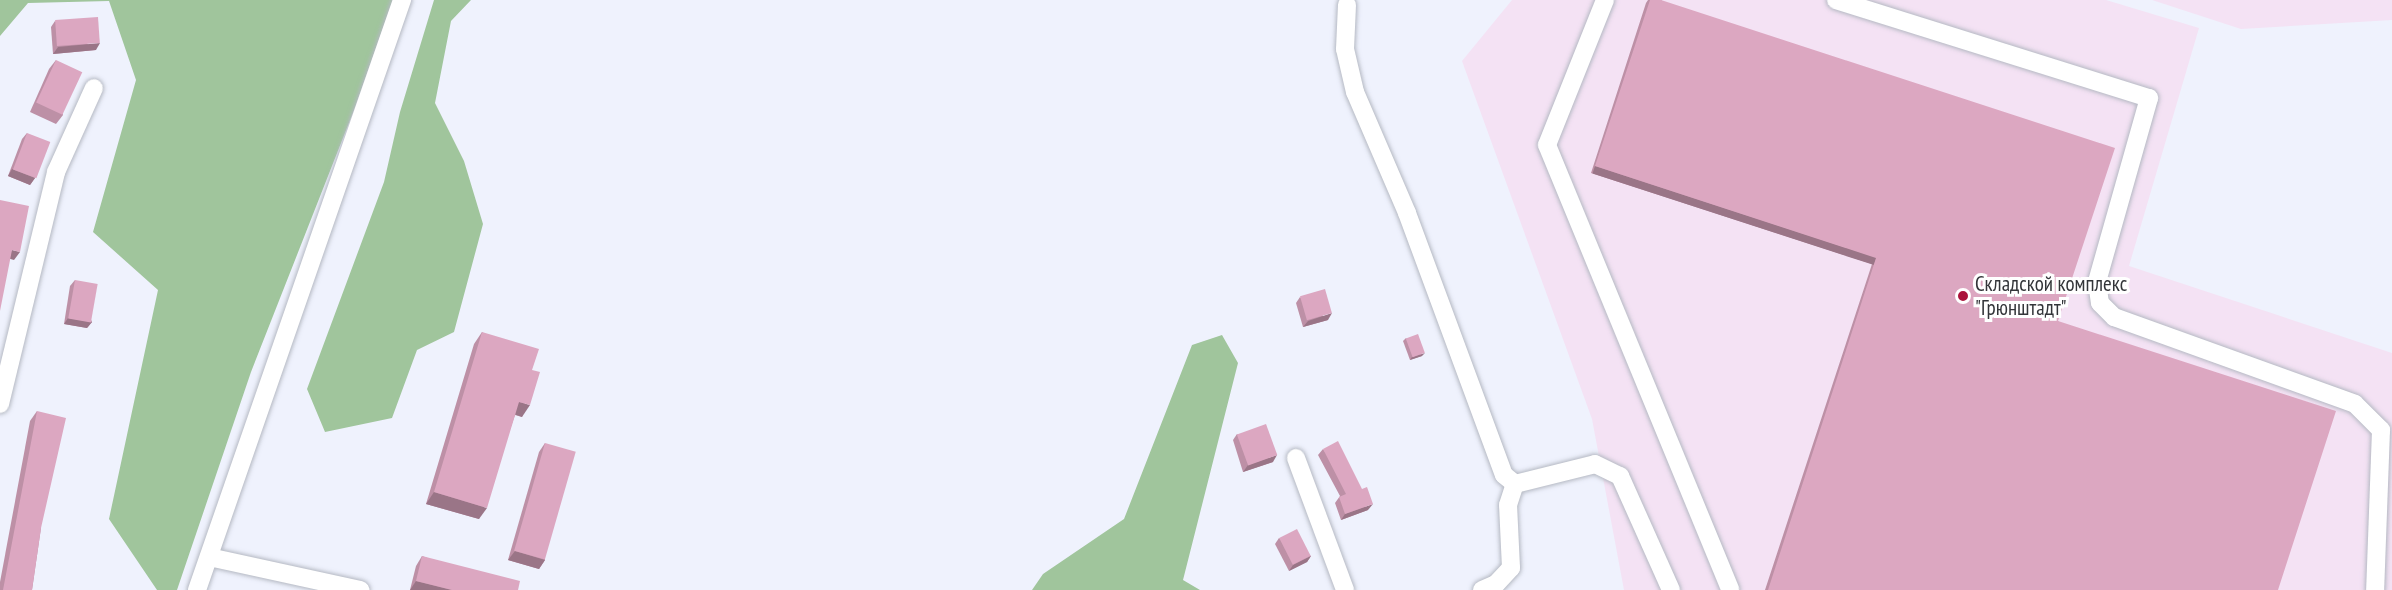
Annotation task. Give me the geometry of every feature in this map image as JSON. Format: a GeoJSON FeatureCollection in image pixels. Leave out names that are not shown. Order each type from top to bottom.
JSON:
{"type":"FeatureCollection","features":[{"type":"Feature","properties":{"kind":"street"},"geometry":{"type":"LineString","coordinates":[[198,590],[402,0]]}},
{"type":"Feature","properties":{"kind":"street"},"geometry":{"type":"LineString","coordinates":[[1605,0],[1547,145],[1730,590]]}},
{"type":"Feature","properties":{"kind":"street"},"geometry":{"type":"LineString","coordinates":[[1836,0],[2149,98],[2097,282],[2100,303],[2114,317],[2355,404],[2381,430],[2375,590]]}},
{"type":"Feature","properties":{"kind":"street"},"geometry":{"type":"LineString","coordinates":[[1347,5],[1345,50],[1356,92],[1407,213],[1504,475],[1515,484]]}},
{"type":"Feature","properties":{"kind":"street"},"geometry":{"type":"LineString","coordinates":[[0,404],[56,172],[94,88]]}},
{"type":"Feature","properties":{"kind":"street"},"geometry":{"type":"LineString","coordinates":[[1296,458],[1345,590]]}},
{"type":"Feature","properties":{"kind":"street"},"geometry":{"type":"LineString","coordinates":[[1515,484],[1595,464],[1620,476],[1671,590]]}},
{"type":"Feature","properties":{"kind":"street"},"geometry":{"type":"LineString","coordinates":[[1482,590],[1496,584],[1511,568],[1508,505],[1515,484]]}},
{"type":"Feature","properties":{"kind":"street"},"geometry":{"type":"LineString","coordinates":[[209,558],[360,590]]}},
{"type":"Feature","properties":{"kind":"shaded area"},"geometry":{"type":"Polygon","coordinates":[[[1512,0],[2106,0],[2199,28],[2129,266],[2392,353],[2392,590],[1624,590],[1592,419],[1462,61],[1512,0]]]}},
{"type":"Feature","properties":{"kind":"shaded area"},"geometry":{"type":"Polygon","coordinates":[[[2152,0],[2392,0],[2392,20],[2241,29],[2152,0]]]}},
{"type":"Feature","properties":{"kind":"green space"},"geometry":{"type":"Polygon","coordinates":[[[0,0],[393,0],[354,110],[251,372],[177,590],[157,590],[109,519],[158,290],[93,232],[136,80],[109,1],[28,3],[0,36],[0,0]]]}},
{"type":"Feature","properties":{"kind":"green space"},"geometry":{"type":"Polygon","coordinates":[[[434,0],[471,0],[451,21],[435,103],[464,161],[483,224],[454,332],[417,350],[392,418],[325,432],[307,389],[384,182],[400,112],[434,0]]]}},
{"type":"Feature","properties":{"kind":"green space"},"geometry":{"type":"Polygon","coordinates":[[[1222,335],[1238,363],[1183,580],[1200,590],[1032,590],[1043,574],[1124,519],[1192,345],[1222,335]]]}},
{"type":"Feature","properties":{"kind":"building","name":"Складской комплекс \"Грюнштадт\""},"geometry":{"type":"Polygon","coordinates":[[[1650,0],[1661,0],[2115,148],[2058,321],[2336,411],[2278,590],[1768,590],[1876,258],[1595,166],[1650,0]]]}},
{"type":"Feature","properties":{"kind":"building"},"geometry":{"type":"Polygon","coordinates":[[[98,17],[100,43],[57,46],[55,20],[98,17]]]}},
{"type":"Feature","properties":{"kind":"building"},"geometry":{"type":"Polygon","coordinates":[[[56,60],[82,72],[62,115],[36,103],[56,60]]]}},
{"type":"Feature","properties":{"kind":"building"},"geometry":{"type":"Polygon","coordinates":[[[27,133],[50,142],[36,178],[13,169],[27,133]]]}},
{"type":"Feature","properties":{"kind":"building"},"geometry":{"type":"Polygon","coordinates":[[[0,200],[29,206],[20,252],[12,250],[0,311],[0,200]]]}},
{"type":"Feature","properties":{"kind":"building"},"geometry":{"type":"Polygon","coordinates":[[[75,280],[98,284],[91,322],[68,318],[75,280]]]}},
{"type":"Feature","properties":{"kind":"building"},"geometry":{"type":"Polygon","coordinates":[[[1325,289],[1332,313],[1307,320],[1300,296],[1325,289]]]}},
{"type":"Feature","properties":{"kind":"building"},"geometry":{"type":"Polygon","coordinates":[[[482,332],[539,349],[532,370],[540,372],[530,405],[519,402],[487,508],[434,492],[482,332]]]}},
{"type":"Feature","properties":{"kind":"building"},"geometry":{"type":"Polygon","coordinates":[[[1418,334],[1425,353],[1413,357],[1406,338],[1418,334]]]}},
{"type":"Feature","properties":{"kind":"building"},"geometry":{"type":"Polygon","coordinates":[[[37,411],[66,418],[41,528],[32,590],[3,590],[37,411]]]}},
{"type":"Feature","properties":{"kind":"building"},"geometry":{"type":"Polygon","coordinates":[[[1266,424],[1277,455],[1248,466],[1237,435],[1266,424]]]}},
{"type":"Feature","properties":{"kind":"building"},"geometry":{"type":"Polygon","coordinates":[[[1338,441],[1362,489],[1367,487],[1373,504],[1345,514],[1339,497],[1346,494],[1323,449],[1338,441]]]}},
{"type":"Feature","properties":{"kind":"building"},"geometry":{"type":"Polygon","coordinates":[[[545,443],[576,452],[545,559],[514,551],[545,443]]]}},
{"type":"Feature","properties":{"kind":"building"},"geometry":{"type":"Polygon","coordinates":[[[1297,529],[1311,556],[1293,565],[1279,538],[1297,529]]]}},
{"type":"Feature","properties":{"kind":"building"},"geometry":{"type":"Polygon","coordinates":[[[422,556],[520,581],[518,590],[452,590],[416,581],[422,556]]]}},
{"type":"Feature","properties":{"kind":"place","name":"Складской комплекс \"Грюнштадт\""},"geometry":{"type":"Point","coordinates":[1963,296]}}]}
